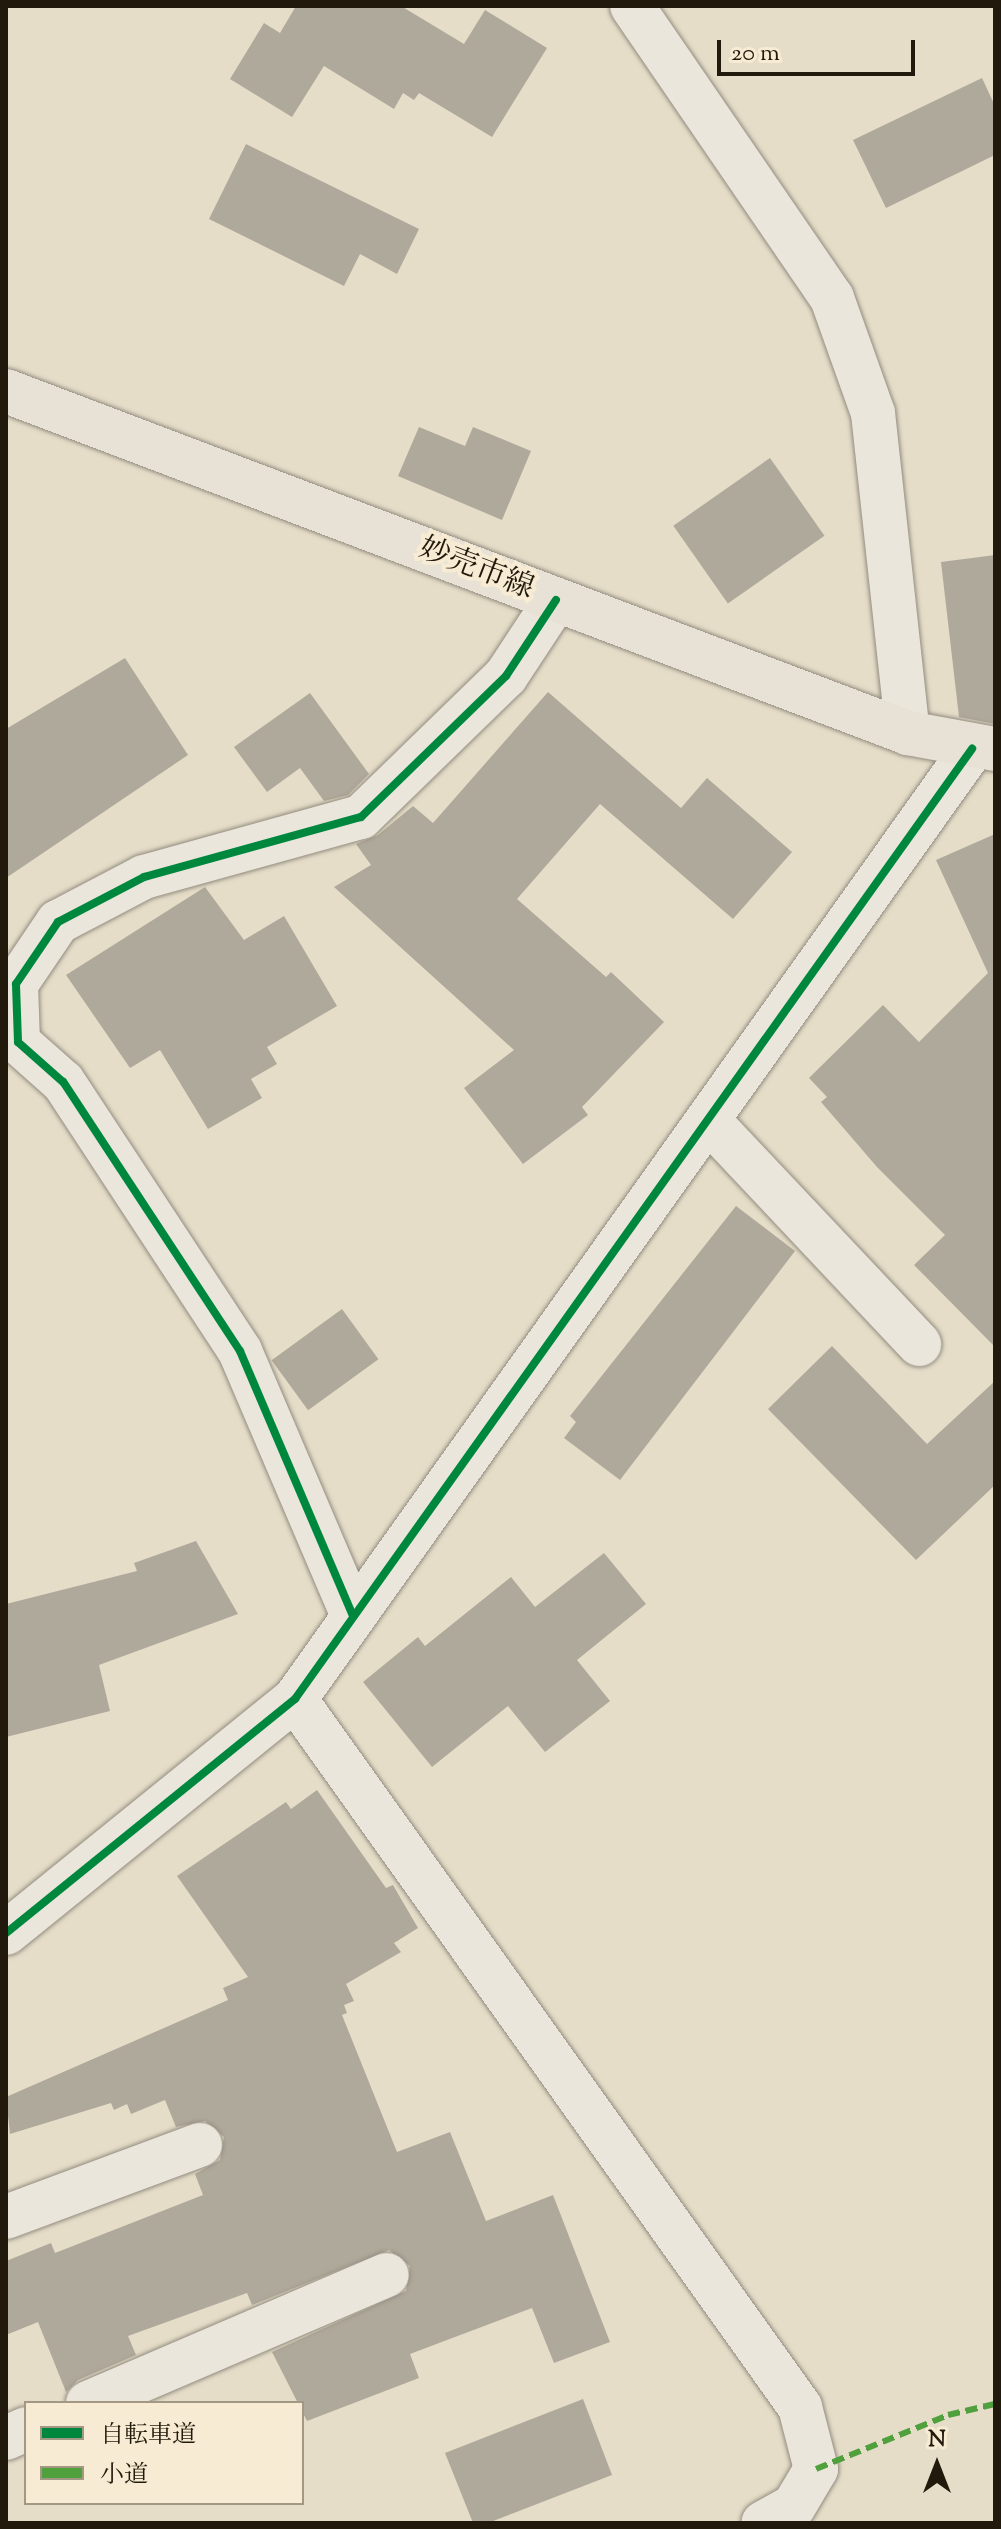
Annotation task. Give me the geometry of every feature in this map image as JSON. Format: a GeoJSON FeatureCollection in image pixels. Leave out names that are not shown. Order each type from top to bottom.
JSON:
{"type":"FeatureCollection","features":[{"type":"Feature","properties":{"kind":"main road","name":"妙売市線"},"geometry":{"type":"LineString","coordinates":[[6,391],[908,733],[984,749]]}},
{"type":"Feature","properties":{"kind":"street"},"geometry":{"type":"LineString","coordinates":[[632,6],[832,298],[873,413],[908,733]]}},
{"type":"Feature","properties":{"kind":"street"},"geometry":{"type":"LineString","coordinates":[[353,1616],[240,1351],[63,1082],[12,1048],[16,984],[58,922],[144,877],[224,850],[312,833],[361,817],[506,676],[556,600]]}},
{"type":"Feature","properties":{"kind":"street"},"geometry":{"type":"LineString","coordinates":[[6,1933],[295,1699],[708,1120],[984,749]]}},
{"type":"Feature","properties":{"kind":"street"},"geometry":{"type":"LineString","coordinates":[[708,1120],[919,1344]]}},
{"type":"Feature","properties":{"kind":"street"},"geometry":{"type":"LineString","coordinates":[[295,1699],[800,2407],[816,2469],[794,2506],[763,2523]]}},
{"type":"Feature","properties":{"kind":"street"},"geometry":{"type":"LineString","coordinates":[[6,2217],[200,2145]]}},
{"type":"Feature","properties":{"kind":"street"},"geometry":{"type":"LineString","coordinates":[[93,2401],[387,2275]]}},
{"type":"Feature","properties":{"kind":"building"},"geometry":{"type":"Polygon","coordinates":[[[296,6],[401,6],[464,44],[485,10],[547,48],[492,137],[419,93],[414,100],[403,93],[394,109],[324,66],[292,117],[230,79],[264,23],[280,33],[296,6]]]}},
{"type":"Feature","properties":{"kind":"building"},"geometry":{"type":"Polygon","coordinates":[[[982,78],[995,106],[995,155],[886,208],[853,140],[982,78]]]}},
{"type":"Feature","properties":{"kind":"building"},"geometry":{"type":"Polygon","coordinates":[[[246,144],[419,229],[397,274],[360,254],[344,286],[209,219],[246,144]]]}},
{"type":"Feature","properties":{"kind":"building"},"geometry":{"type":"Polygon","coordinates":[[[419,427],[465,446],[473,427],[531,451],[502,520],[398,476],[419,427]]]}},
{"type":"Feature","properties":{"kind":"building"},"geometry":{"type":"Polygon","coordinates":[[[770,458],[824,536],[728,604],[673,526],[770,458]]]}},
{"type":"Feature","properties":{"kind":"building"},"geometry":{"type":"Polygon","coordinates":[[[995,555],[995,724],[959,717],[941,562],[995,555]]]}},
{"type":"Feature","properties":{"kind":"building"},"geometry":{"type":"Polygon","coordinates":[[[125,658],[188,755],[6,878],[6,729],[125,658]]]}},
{"type":"Feature","properties":{"kind":"building"},"geometry":{"type":"Polygon","coordinates":[[[548,692],[681,808],[707,778],[792,852],[733,919],[600,804],[517,899],[606,977],[611,972],[664,1022],[582,1107],[588,1115],[523,1164],[464,1088],[514,1050],[334,887],[371,865],[356,844],[378,835],[413,806],[433,823],[548,692]]]}},
{"type":"Feature","properties":{"kind":"building"},"geometry":{"type":"Polygon","coordinates":[[[310,693],[369,774],[348,795],[324,801],[300,768],[267,792],[234,747],[310,693]]]}},
{"type":"Feature","properties":{"kind":"building"},"geometry":{"type":"Polygon","coordinates":[[[995,834],[995,1347],[914,1265],[945,1235],[877,1167],[821,1102],[827,1097],[809,1078],[883,1005],[919,1042],[988,973],[936,860],[995,834]]]}},
{"type":"Feature","properties":{"kind":"building"},"geometry":{"type":"Polygon","coordinates":[[[205,887],[244,940],[284,916],[337,1006],[267,1047],[277,1064],[251,1079],[262,1098],[208,1129],[160,1050],[130,1068],[66,975],[205,887]]]}},
{"type":"Feature","properties":{"kind":"building"},"geometry":{"type":"Polygon","coordinates":[[[736,1206],[795,1251],[620,1480],[564,1438],[576,1422],[570,1416],[736,1206]]]}},
{"type":"Feature","properties":{"kind":"building"},"geometry":{"type":"Polygon","coordinates":[[[342,1309],[378,1359],[308,1410],[272,1360],[342,1309]]]}},
{"type":"Feature","properties":{"kind":"building"},"geometry":{"type":"Polygon","coordinates":[[[832,1346],[927,1444],[995,1381],[995,1485],[916,1560],[768,1409],[832,1346]]]}},
{"type":"Feature","properties":{"kind":"building"},"geometry":{"type":"Polygon","coordinates":[[[196,1541],[238,1614],[99,1665],[110,1711],[6,1737],[6,1604],[137,1571],[134,1563],[196,1541]]]}},
{"type":"Feature","properties":{"kind":"building"},"geometry":{"type":"Polygon","coordinates":[[[604,1553],[646,1604],[577,1660],[610,1701],[545,1752],[508,1706],[432,1767],[363,1682],[418,1637],[425,1646],[511,1577],[535,1607],[604,1553]]]}},
{"type":"Feature","properties":{"kind":"building"},"geometry":{"type":"Polygon","coordinates":[[[317,1790],[386,1888],[393,1885],[418,1928],[394,1943],[401,1952],[346,1984],[354,2001],[344,2005],[347,2013],[342,2015],[397,2152],[450,2132],[486,2221],[553,2195],[610,2342],[554,2363],[532,2308],[410,2354],[419,2378],[307,2421],[304,2401],[297,2401],[272,2352],[406,2291],[410,2266],[389,2250],[252,2305],[247,2293],[128,2336],[136,2355],[78,2380],[66,2392],[38,2322],[6,2335],[6,2261],[51,2243],[55,2253],[203,2195],[195,2174],[220,2160],[224,2137],[205,2121],[176,2127],[165,2100],[131,2114],[127,2104],[114,2110],[111,2103],[10,2134],[6,2097],[228,2000],[223,1988],[248,1977],[177,1876],[286,1802],[291,1809],[317,1790]]]}},
{"type":"Feature","properties":{"kind":"building"},"geometry":{"type":"Polygon","coordinates":[[[583,2399],[612,2475],[488,2523],[473,2523],[445,2453],[583,2399]]]}},
{"type":"Feature","properties":{"kind":"marked path"},"geometry":{"type":"LineString","coordinates":[[816,2469],[948,2415],[995,2404]]}},
{"type":"Feature","properties":{"kind":"cycle path"},"geometry":{"type":"LineString","coordinates":[[353,1616],[240,1351],[63,1082],[18,1042],[16,984],[58,922],[144,877],[361,817],[506,676],[556,600]]}},
{"type":"Feature","properties":{"kind":"cycle path"},"geometry":{"type":"LineString","coordinates":[[6,1933],[295,1699],[972,749]]}}]}
